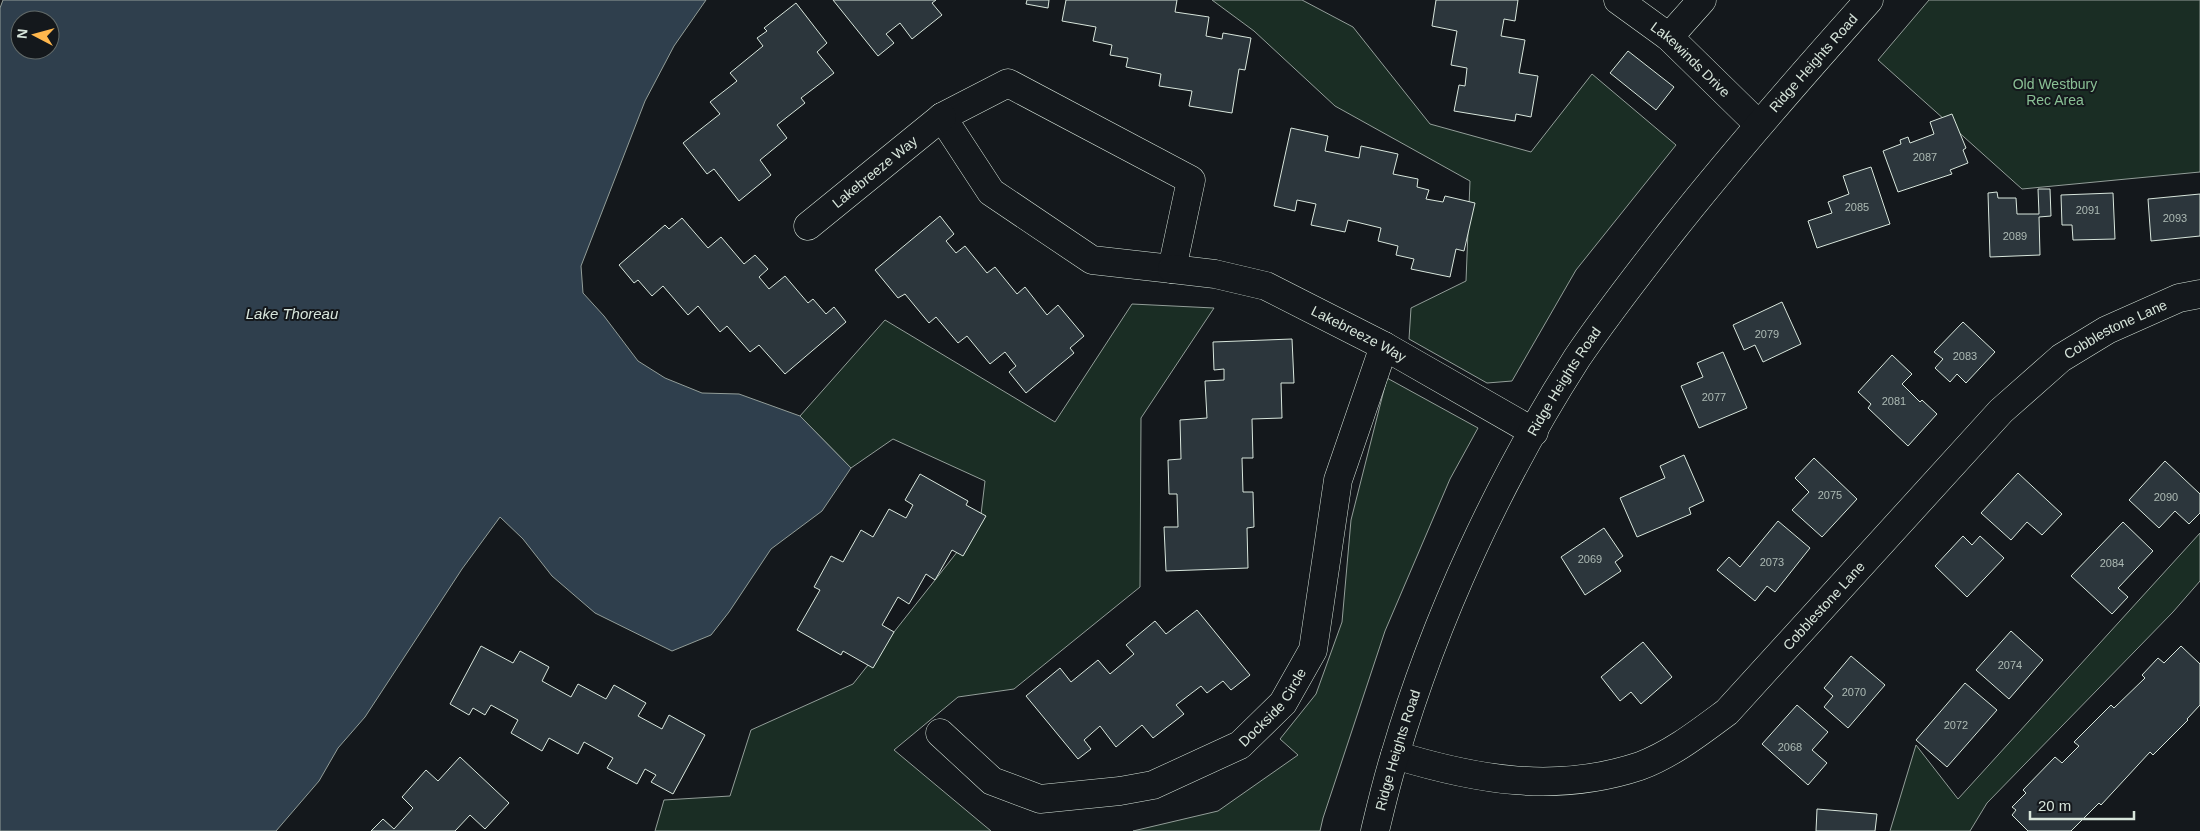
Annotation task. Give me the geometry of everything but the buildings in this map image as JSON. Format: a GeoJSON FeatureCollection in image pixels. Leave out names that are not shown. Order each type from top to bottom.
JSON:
{"type":"FeatureCollection","features":[{"type":"Feature","properties":{"kind":"street","name":"Lakewinds Drive"},"geometry":{"type":"LineString","coordinates":[[1618,0],[1669,37],[1758,124]]}},
{"type":"Feature","properties":{"kind":"street"},"geometry":{"type":"LineString","coordinates":[[1669,37],[1702,0]]}},
{"type":"Feature","properties":{"kind":"street","name":"Ridge Heights Road"},"geometry":{"type":"LineString","coordinates":[[1375,831],[1395,755],[1421,676],[1457,585],[1496,503],[1534,432],[1578,358],[1631,283],[1758,124],[1869,0]]}},
{"type":"Feature","properties":{"kind":"street","name":"Lakebreeze Way"},"geometry":{"type":"LineString","coordinates":[[808,226],[942,117],[1008,83],[1191,180],[1172,269]]}},
{"type":"Feature","properties":{"kind":"street","name":"Lakebreeze Way"},"geometry":{"type":"LineString","coordinates":[[942,117],[991,192],[1092,260],[1215,274],[1266,286],[1384,346],[1534,432]]}},
{"type":"Feature","properties":{"kind":"street","name":"Cobblestone Lane"},"geometry":{"type":"LineString","coordinates":[[1395,755],[1430,766],[1485,778],[1542,782],[1597,777],[1641,765],[1686,743],[1727,712],[2001,411],[2061,358],[2106,330],[2179,298],[2200,294]]}},
{"type":"Feature","properties":{"kind":"street","name":"Dockside Circle"},"geometry":{"type":"LineString","coordinates":[[940,733],[992,781],[1040,799],[1120,791],[1153,785],[1240,745],[1283,703],[1313,650],[1338,480],[1384,346]]}},
{"type":"Feature","properties":{"kind":"green space"},"geometry":{"type":"Polygon","coordinates":[[[1212,0],[1302,0],[1353,27],[1430,124],[1531,152],[1592,74],[1676,145],[1576,270],[1512,381],[1487,383],[1409,339],[1411,308],[1466,281],[1470,181],[1335,106],[1254,31],[1212,0]]]}},
{"type":"Feature","properties":{"kind":"green space","name":"Old Westbury Rec Area"},"geometry":{"type":"Polygon","coordinates":[[[1929,0],[2200,0],[2200,172],[2022,189],[1878,60],[1929,0]]]}},
{"type":"Feature","properties":{"kind":"green space"},"geometry":{"type":"Polygon","coordinates":[[[1132,304],[1214,308],[1141,418],[1140,587],[1014,689],[958,697],[894,750],[991,831],[655,831],[664,800],[730,796],[751,730],[853,684],[980,523],[985,481],[893,439],[851,468],[800,416],[885,320],[1055,422],[1132,304]]]}},
{"type":"Feature","properties":{"kind":"green space"},"geometry":{"type":"Polygon","coordinates":[[[1387,378],[1478,428],[1450,479],[1385,631],[1320,831],[1133,831],[1218,811],[1298,755],[1280,739],[1316,694],[1342,622],[1351,520],[1387,378]]]}},
{"type":"Feature","properties":{"kind":"green space"},"geometry":{"type":"Polygon","coordinates":[[[2200,533],[2200,581],[2173,612],[1987,803],[1970,831],[1890,831],[1916,745],[1958,799],[2200,533]]]}},
{"type":"Feature","properties":{"kind":"water","name":"Lake Thoreau"},"geometry":{"type":"Polygon","coordinates":[[[3,0],[706,0],[674,46],[645,101],[581,266],[583,293],[604,316],[638,361],[665,378],[702,393],[739,394],[800,416],[851,468],[822,511],[771,549],[729,612],[711,635],[672,651],[595,613],[552,576],[523,539],[500,517],[462,569],[365,717],[338,748],[319,781],[276,831],[0,831],[0,8],[3,0]]]}}]}
